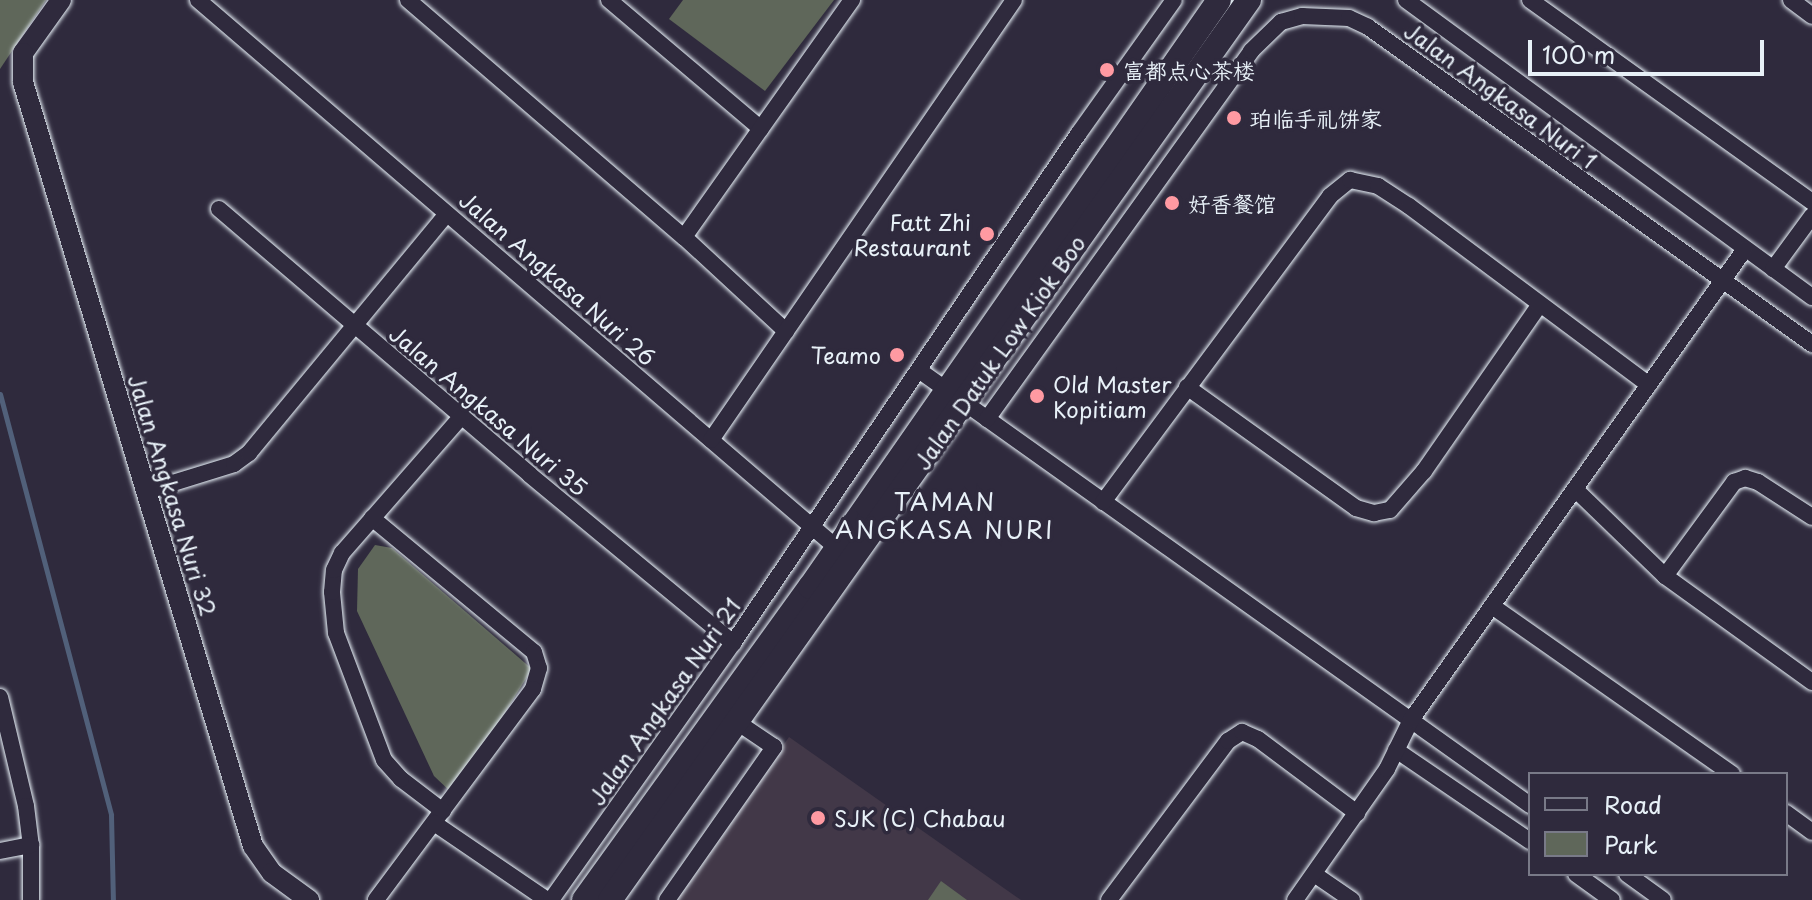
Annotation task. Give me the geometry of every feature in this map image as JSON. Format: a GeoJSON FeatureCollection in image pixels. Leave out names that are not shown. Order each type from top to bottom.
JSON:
{"type":"FeatureCollection","features":[{"type":"Feature","properties":{"kind":"main road","name":"Jalan Datuk Low Kiok Boo"},"geometry":{"type":"LineString","coordinates":[[610,900],[729,716],[954,396],[1219,0]]}},
{"type":"Feature","properties":{"kind":"main road","name":"Jalan Datuk Low Kiok Boo"},"geometry":{"type":"LineString","coordinates":[[954,396],[1249,0]]}},
{"type":"Feature","properties":{"kind":"main road","name":"Jalan Datuk Low Kiok Boo"},"geometry":{"type":"LineString","coordinates":[[584,900],[729,716]]}},
{"type":"Feature","properties":{"kind":"street","name":"Jalan Angkasa Nuri 32"},"geometry":{"type":"LineString","coordinates":[[61,0],[23,53],[23,82],[253,846],[272,873],[309,900]]}},
{"type":"Feature","properties":{"kind":"street","name":"Jalan Angkasa Nuri 26"},"geometry":{"type":"LineString","coordinates":[[198,0],[844,555]]}},
{"type":"Feature","properties":{"kind":"street"},"geometry":{"type":"LineString","coordinates":[[408,0],[684,237],[786,331]]}},
{"type":"Feature","properties":{"kind":"street"},"geometry":{"type":"LineString","coordinates":[[609,0],[761,129]]}},
{"type":"Feature","properties":{"kind":"street"},"geometry":{"type":"LineString","coordinates":[[684,237],[852,0]]}},
{"type":"Feature","properties":{"kind":"street"},"geometry":{"type":"LineString","coordinates":[[711,440],[1014,0]]}},
{"type":"Feature","properties":{"kind":"street","name":"Jalan Angkasa Nuri 21"},"geometry":{"type":"LineString","coordinates":[[549,900],[733,643],[1079,133],[1174,0]]}},
{"type":"Feature","properties":{"kind":"street"},"geometry":{"type":"LineString","coordinates":[[1530,0],[1812,202]]}},
{"type":"Feature","properties":{"kind":"street"},"geometry":{"type":"LineString","coordinates":[[1791,0],[1812,16]]}},
{"type":"Feature","properties":{"kind":"street"},"geometry":{"type":"LineString","coordinates":[[1417,3],[1812,297]]}},
{"type":"Feature","properties":{"kind":"street","name":"Jalan Angkasa Nuri 1"},"geometry":{"type":"LineString","coordinates":[[987,419],[1251,51],[1281,22],[1302,16],[1349,18],[1368,27],[1812,344]]}},
{"type":"Feature","properties":{"kind":"street"},"geometry":{"type":"LineString","coordinates":[[1103,502],[1330,196],[1350,180],[1378,186],[1649,385]]}},
{"type":"Feature","properties":{"kind":"street","name":"Jalan Angkasa Nuri 35"},"geometry":{"type":"LineString","coordinates":[[219,209],[733,643]]}},
{"type":"Feature","properties":{"kind":"street"},"geometry":{"type":"LineString","coordinates":[[147,491],[234,464],[249,453],[447,214]]}},
{"type":"Feature","properties":{"kind":"street"},"geometry":{"type":"LineString","coordinates":[[1773,269],[1812,216]]}},
{"type":"Feature","properties":{"kind":"street"},"geometry":{"type":"LineString","coordinates":[[1295,900],[1357,813],[1411,720],[1745,249]]}},
{"type":"Feature","properties":{"kind":"street"},"geometry":{"type":"LineString","coordinates":[[1187,387],[1356,508],[1374,513],[1390,510],[1424,471],[1540,304]]}},
{"type":"Feature","properties":{"kind":"street"},"geometry":{"type":"LineString","coordinates":[[920,371],[1528,804]]}},
{"type":"Feature","properties":{"kind":"street"},"geometry":{"type":"LineString","coordinates":[[462,416],[342,553],[334,570],[332,592],[336,633],[384,760],[439,817],[549,900]]}},
{"type":"Feature","properties":{"kind":"street"},"geometry":{"type":"LineString","coordinates":[[1665,576],[1734,482],[1745,478],[1758,482],[1812,517]]}},
{"type":"Feature","properties":{"kind":"street"},"geometry":{"type":"LineString","coordinates":[[1575,489],[1665,576],[1812,682]]}},
{"type":"Feature","properties":{"kind":"street"},"geometry":{"type":"LineString","coordinates":[[372,518],[534,652],[539,668],[533,689],[376,900]]}},
{"type":"Feature","properties":{"kind":"street"},"geometry":{"type":"LineString","coordinates":[[1492,606],[1729,772]]}},
{"type":"Feature","properties":{"kind":"street"},"geometry":{"type":"LineString","coordinates":[[0,698],[26,806],[31,845],[31,900]]}},
{"type":"Feature","properties":{"kind":"street"},"geometry":{"type":"LineString","coordinates":[[667,900],[774,747],[729,716]]}},
{"type":"Feature","properties":{"kind":"street"},"geometry":{"type":"LineString","coordinates":[[1109,900],[1228,741],[1242,732],[1258,739],[1357,813]]}},
{"type":"Feature","properties":{"kind":"street"},"geometry":{"type":"LineString","coordinates":[[1396,750],[1528,840]]}},
{"type":"Feature","properties":{"kind":"street"},"geometry":{"type":"LineString","coordinates":[[1788,814],[1812,832]]}},
{"type":"Feature","properties":{"kind":"street"},"geometry":{"type":"LineString","coordinates":[[0,851],[31,845]]}},
{"type":"Feature","properties":{"kind":"street"},"geometry":{"type":"LineString","coordinates":[[1314,874],[1352,900]]}},
{"type":"Feature","properties":{"kind":"street"},"geometry":{"type":"LineString","coordinates":[[1579,876],[1612,900]]}},
{"type":"Feature","properties":{"kind":"street"},"geometry":{"type":"LineString","coordinates":[[1630,876],[1663,900]]}},
{"type":"Feature","properties":{"kind":"shaded area","name":"SJK (C) Chabau"},"geometry":{"type":"Polygon","coordinates":[[[789,737],[1021,900],[674,900],[789,737]]]}},
{"type":"Feature","properties":{"kind":"green space"},"geometry":{"type":"Polygon","coordinates":[[[0,0],[46,0],[0,69],[0,0]]]}},
{"type":"Feature","properties":{"kind":"green space"},"geometry":{"type":"Polygon","coordinates":[[[683,0],[834,0],[765,91],[669,19],[683,0]]]}},
{"type":"Feature","properties":{"kind":"green space"},"geometry":{"type":"Polygon","coordinates":[[[375,545],[392,548],[532,669],[454,795],[434,776],[357,611],[358,569],[375,545]]]}},
{"type":"Feature","properties":{"kind":"green space"},"geometry":{"type":"Polygon","coordinates":[[[941,881],[967,900],[928,900],[941,881]]]}},
{"type":"Feature","properties":{"kind":"waterway"},"geometry":{"type":"LineString","coordinates":[[0,394],[111,815],[113,900]]}},
{"type":"Feature","properties":{"kind":"place","name":"富都点心茶楼"},"geometry":{"type":"Point","coordinates":[1107,70]}},
{"type":"Feature","properties":{"kind":"place","name":"珀临手礼饼家"},"geometry":{"type":"Point","coordinates":[1234,118]}},
{"type":"Feature","properties":{"kind":"place","name":"好香餐馆"},"geometry":{"type":"Point","coordinates":[1172,203]}},
{"type":"Feature","properties":{"kind":"place","name":"Fatt Zhi Restaurant"},"geometry":{"type":"Point","coordinates":[987,234]}},
{"type":"Feature","properties":{"kind":"place","name":"Teamo"},"geometry":{"type":"Point","coordinates":[897,355]}},
{"type":"Feature","properties":{"kind":"place","name":"Old Master Kopitiam"},"geometry":{"type":"Point","coordinates":[1037,396]}},
{"type":"Feature","properties":{"kind":"place","name":"SJK (C) Chabau"},"geometry":{"type":"Point","coordinates":[818,818]}},
{"type":"Feature","properties":{"kind":"district","name":"TAMAN ANGKASA NURI"},"geometry":{"type":"Point","coordinates":[945,516]}}]}
